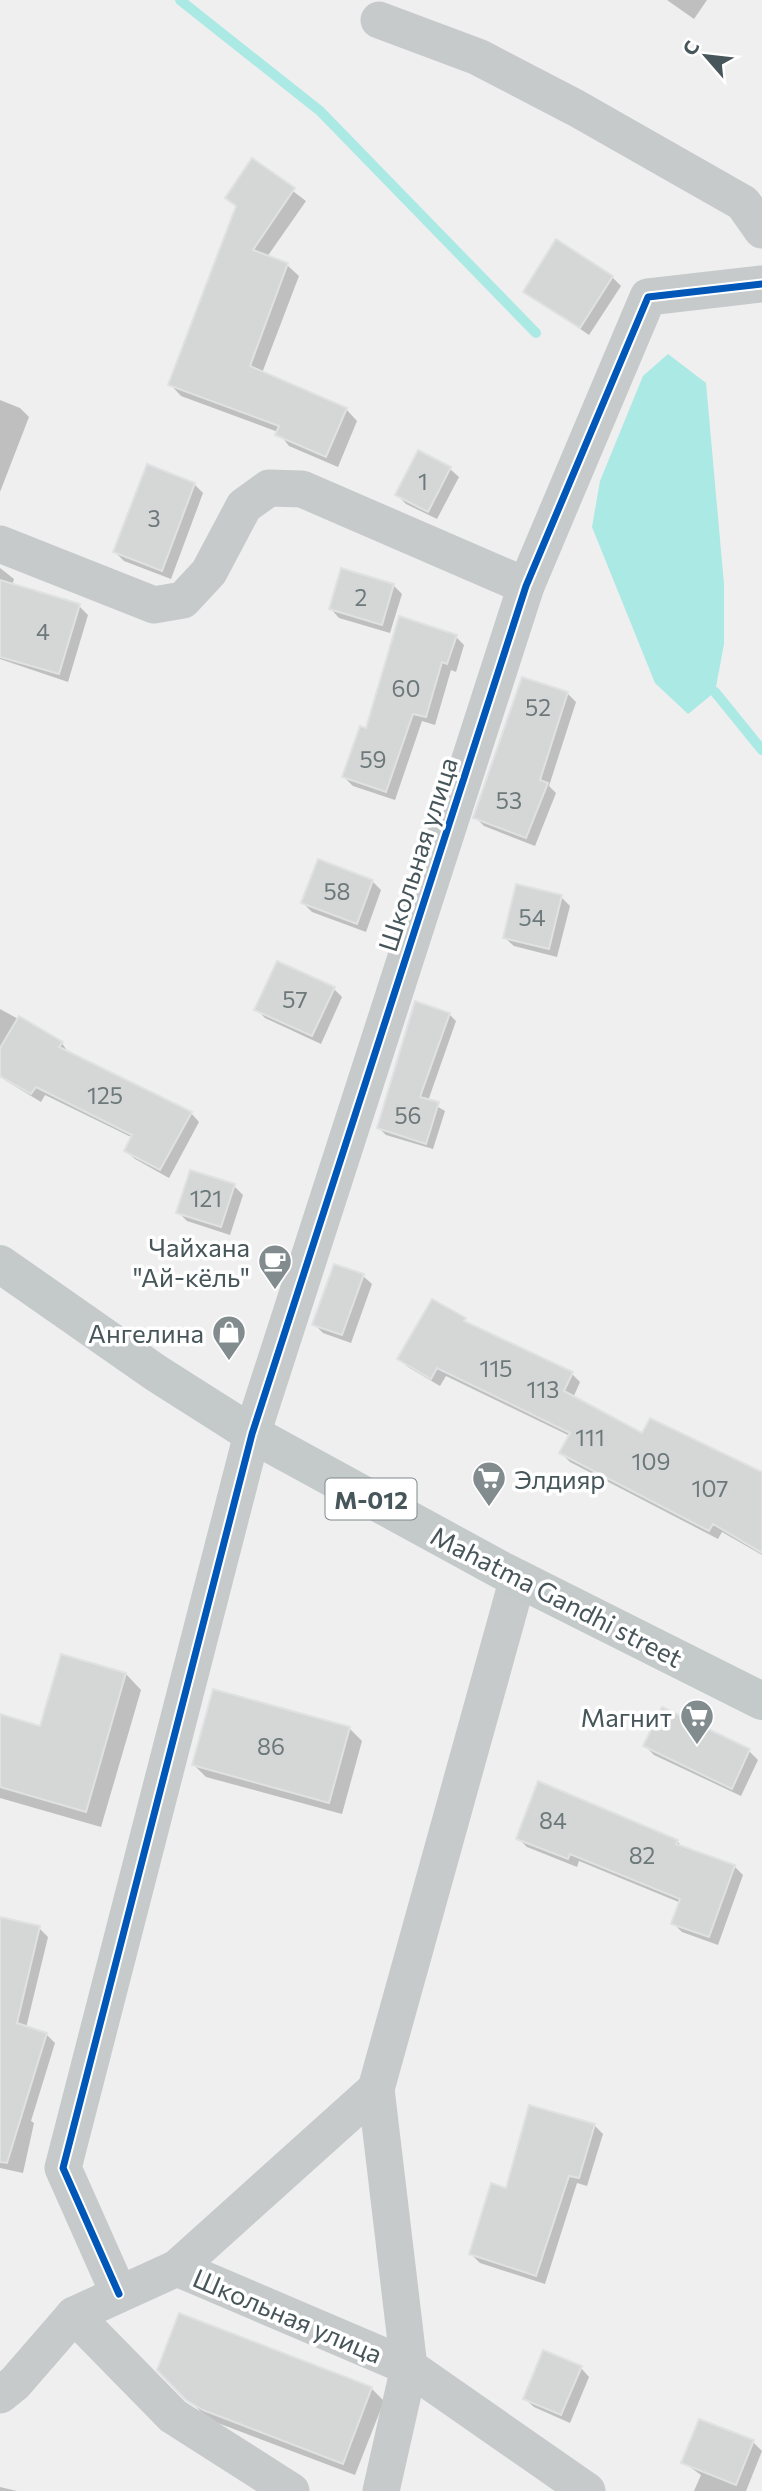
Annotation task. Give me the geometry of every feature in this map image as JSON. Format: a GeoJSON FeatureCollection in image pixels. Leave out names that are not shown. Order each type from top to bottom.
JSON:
{"type":"FeatureCollection","features":[{"type":"Feature","properties":{"kind":"main road","name":"Mahatma Gandhi street"},"geometry":{"type":"LineString","coordinates":[[0,1264],[156,1373],[252,1433],[518,1578],[762,1700]]}},
{"type":"Feature","properties":{"kind":"street"},"geometry":{"type":"LineString","coordinates":[[379,20],[412,30],[478,57],[576,108],[743,203],[762,230]]}},
{"type":"Feature","properties":{"kind":"street","name":"Школьная улица"},"geometry":{"type":"LineString","coordinates":[[119,2294],[63,2168],[252,1433],[526,586],[648,297],[762,284]]}},
{"type":"Feature","properties":{"kind":"street"},"geometry":{"type":"LineString","coordinates":[[0,544],[154,605],[183,600],[209,572],[244,506],[269,488],[302,489],[526,586]]}},
{"type":"Feature","properties":{"kind":"street"},"geometry":{"type":"LineString","coordinates":[[518,1578],[376,2089],[409,2367],[587,2491]]}},
{"type":"Feature","properties":{"kind":"street"},"geometry":{"type":"LineString","coordinates":[[177,2268],[376,2089]]}},
{"type":"Feature","properties":{"kind":"street","name":"Школьная улица"},"geometry":{"type":"LineString","coordinates":[[0,2395],[15,2384],[74,2315],[177,2268],[409,2367],[381,2491]]}},
{"type":"Feature","properties":{"kind":"street"},"geometry":{"type":"LineString","coordinates":[[74,2315],[173,2416],[290,2491]]}},
{"type":"Feature","properties":{"kind":"water"},"geometry":{"type":"Polygon","coordinates":[[[668,354],[706,383],[724,584],[724,644],[715,692],[688,714],[655,683],[592,527],[600,481],[643,376],[668,354]]]}},
{"type":"Feature","properties":{"kind":"building"},"geometry":{"type":"Polygon","coordinates":[[[252,158],[295,188],[253,250],[288,263],[250,366],[347,408],[326,457],[275,435],[279,426],[168,385],[236,206],[225,198],[252,158]]]}},
{"type":"Feature","properties":{"kind":"building"},"geometry":{"type":"Polygon","coordinates":[[[556,239],[613,276],[580,328],[523,292],[556,239]]]}},
{"type":"Feature","properties":{"kind":"building"},"geometry":{"type":"Polygon","coordinates":[[[418,450],[451,467],[428,512],[395,495],[418,450]]]}},
{"type":"Feature","properties":{"kind":"building"},"geometry":{"type":"Polygon","coordinates":[[[147,464],[195,483],[162,571],[113,552],[147,464]]]}},
{"type":"Feature","properties":{"kind":"building"},"geometry":{"type":"Polygon","coordinates":[[[341,568],[394,584],[382,625],[329,609],[341,568]]]}},
{"type":"Feature","properties":{"kind":"building"},"geometry":{"type":"Polygon","coordinates":[[[0,580],[80,604],[59,674],[0,657],[0,580]]]}},
{"type":"Feature","properties":{"kind":"building"},"geometry":{"type":"Polygon","coordinates":[[[399,616],[457,635],[447,664],[442,662],[426,717],[413,714],[386,792],[342,777],[360,726],[366,728],[399,616]]]}},
{"type":"Feature","properties":{"kind":"building"},"geometry":{"type":"Polygon","coordinates":[[[522,677],[568,692],[540,780],[548,783],[526,838],[473,818],[522,677]]]}},
{"type":"Feature","properties":{"kind":"building"},"geometry":{"type":"Polygon","coordinates":[[[318,859],[373,880],[357,924],[301,903],[318,859]]]}},
{"type":"Feature","properties":{"kind":"building"},"geometry":{"type":"Polygon","coordinates":[[[516,884],[562,895],[549,949],[503,938],[516,884]]]}},
{"type":"Feature","properties":{"kind":"building"},"geometry":{"type":"Polygon","coordinates":[[[277,961],[335,987],[312,1036],[254,1010],[277,961]]]}},
{"type":"Feature","properties":{"kind":"building"},"geometry":{"type":"Polygon","coordinates":[[[415,1001],[450,1013],[420,1097],[439,1102],[426,1144],[377,1128],[415,1001]]]}},
{"type":"Feature","properties":{"kind":"building"},"geometry":{"type":"Polygon","coordinates":[[[19,1016],[63,1042],[59,1047],[192,1112],[160,1170],[124,1151],[132,1135],[36,1087],[31,1094],[0,1076],[0,1048],[19,1016]]]}},
{"type":"Feature","properties":{"kind":"building"},"geometry":{"type":"Polygon","coordinates":[[[190,1170],[235,1184],[221,1227],[176,1213],[190,1170]]]}},
{"type":"Feature","properties":{"kind":"building"},"geometry":{"type":"Polygon","coordinates":[[[334,1264],[364,1274],[342,1335],[312,1325],[334,1264]]]}},
{"type":"Feature","properties":{"kind":"building"},"geometry":{"type":"Polygon","coordinates":[[[432,1299],[466,1318],[464,1321],[573,1372],[564,1391],[642,1433],[650,1418],[762,1472],[762,1553],[713,1524],[709,1531],[559,1453],[570,1433],[437,1368],[431,1379],[397,1359],[432,1299]]]}},
{"type":"Feature","properties":{"kind":"building"},"geometry":{"type":"Polygon","coordinates":[[[61,1654],[126,1673],[86,1812],[0,1787],[0,1714],[40,1726],[61,1654]]]}},
{"type":"Feature","properties":{"kind":"building"},"geometry":{"type":"Polygon","coordinates":[[[213,1689],[350,1727],[329,1803],[192,1765],[213,1689]]]}},
{"type":"Feature","properties":{"kind":"building"},"geometry":{"type":"Polygon","coordinates":[[[662,1707],[750,1749],[732,1789],[643,1746],[662,1707]]]}},
{"type":"Feature","properties":{"kind":"building"},"geometry":{"type":"Polygon","coordinates":[[[538,1781],[678,1840],[676,1844],[735,1865],[709,1937],[671,1924],[680,1899],[570,1854],[568,1859],[516,1839],[538,1781]]]}},
{"type":"Feature","properties":{"kind":"building"},"geometry":{"type":"Polygon","coordinates":[[[0,1917],[40,1926],[17,2023],[47,2033],[7,2163],[0,2162],[0,1917]]]}},
{"type":"Feature","properties":{"kind":"building"},"geometry":{"type":"Polygon","coordinates":[[[529,2105],[595,2124],[579,2178],[569,2176],[536,2276],[469,2254],[491,2183],[506,2188],[529,2105]]]}},
{"type":"Feature","properties":{"kind":"building"},"geometry":{"type":"Polygon","coordinates":[[[179,2313],[372,2387],[343,2464],[203,2410],[186,2400],[157,2370],[179,2313]]]}},
{"type":"Feature","properties":{"kind":"building"},"geometry":{"type":"Polygon","coordinates":[[[543,2350],[582,2366],[561,2415],[523,2399],[543,2350]]]}},
{"type":"Feature","properties":{"kind":"building"},"geometry":{"type":"Polygon","coordinates":[[[699,2419],[754,2440],[736,2485],[681,2463],[699,2419]]]}},
{"type":"Feature","properties":{"kind":"waterway"},"geometry":{"type":"LineString","coordinates":[[180,0],[320,111],[536,333]]}},
{"type":"Feature","properties":{"kind":"waterway"},"geometry":{"type":"LineString","coordinates":[[715,692],[762,750]]}},
{"type":"Feature","properties":{"kind":"cycle path"},"geometry":{"type":"LineString","coordinates":[[119,2294],[63,2168],[252,1434],[526,586],[648,297],[762,284]]}},
{"type":"Feature","properties":{"kind":"place","name":"Чайхана \"Ай-кёль\""},"geometry":{"type":"Point","coordinates":[275,1291]}},
{"type":"Feature","properties":{"kind":"place","name":"Ангелина"},"geometry":{"type":"Point","coordinates":[229,1362]}},
{"type":"Feature","properties":{"kind":"place","name":"Элдияр"},"geometry":{"type":"Point","coordinates":[489,1508]}},
{"type":"Feature","properties":{"kind":"place","name":"Магнит"},"geometry":{"type":"Point","coordinates":[697,1746]}}]}
